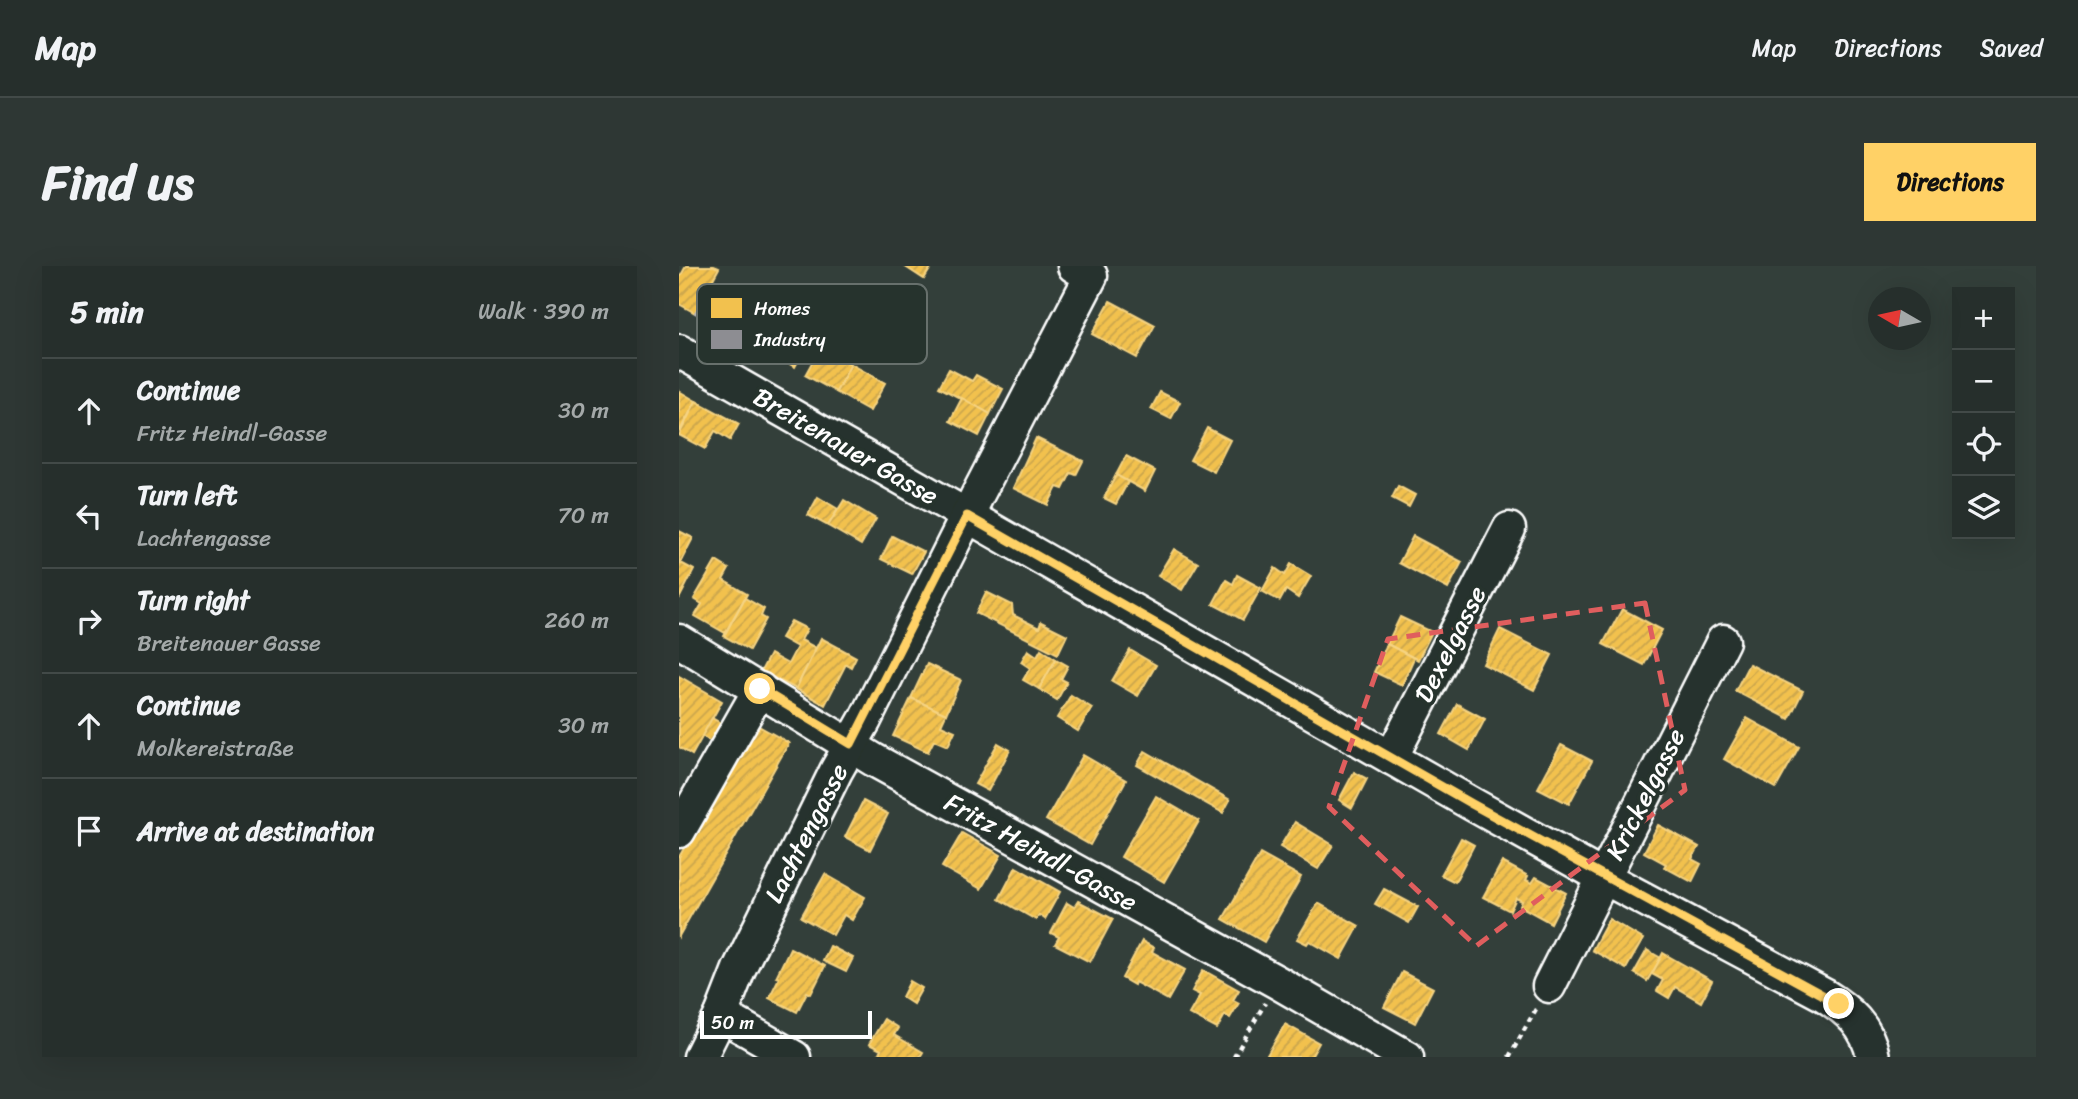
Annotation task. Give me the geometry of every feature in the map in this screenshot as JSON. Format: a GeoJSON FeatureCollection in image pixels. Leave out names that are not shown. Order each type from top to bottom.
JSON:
{"type":"FeatureCollection","features":[{"type":"Feature","properties":{"kind":"street","name":"Lachtengasse"},"geometry":{"type":"LineString","coordinates":[[700,1057],[721,1015],[739,969],[836,771],[967,516],[1082,271]]}},
{"type":"Feature","properties":{"kind":"street","name":"Breitenauer Gasse"},"geometry":{"type":"LineString","coordinates":[[679,351],[697,361]]}},
{"type":"Feature","properties":{"kind":"street","name":"Breitenauer Gasse"},"geometry":{"type":"LineString","coordinates":[[702,364],[1391,758],[1603,877],[1839,1004],[1863,1029],[1871,1044],[1873,1057]]}},
{"type":"Feature","properties":{"kind":"street","name":"Dexelgasse"},"geometry":{"type":"LineString","coordinates":[[1391,758],[1509,529]]}},
{"type":"Feature","properties":{"kind":"street","name":"Krickelgasse"},"geometry":{"type":"LineString","coordinates":[[1549,986],[1723,640]]}},
{"type":"Feature","properties":{"kind":"street","name":"Fritz Heindl-Gasse"},"geometry":{"type":"LineString","coordinates":[[679,641],[874,760],[1277,982],[1407,1057]]}},
{"type":"Feature","properties":{"kind":"street"},"geometry":{"type":"LineString","coordinates":[[679,831],[760,689]]}},
{"type":"Feature","properties":{"kind":"street"},"geometry":{"type":"LineString","coordinates":[[721,1015],[794,1057]]}},
{"type":"Feature","properties":{"kind":"path"},"geometry":{"type":"LineString","coordinates":[[1234,1057],[1277,982]]}},
{"type":"Feature","properties":{"kind":"path"},"geometry":{"type":"LineString","coordinates":[[1509,1057],[1549,986]]}},
{"type":"Feature","properties":{"kind":"highlighted area"},"geometry":{"type":"Polygon","coordinates":[[[1645,603],[1685,790],[1476,946],[1329,807],[1388,639],[1645,603]]]}},
{"type":"Feature","properties":{"kind":"building: Homes"},"geometry":{"type":"Polygon","coordinates":[[[686,266],[719,268],[710,284],[697,284],[695,313],[679,304],[679,279],[686,266]]]}},
{"type":"Feature","properties":{"kind":"building: Homes"},"geometry":{"type":"Polygon","coordinates":[[[904,266],[932,266],[924,279],[904,266]]]}},
{"type":"Feature","properties":{"kind":"building: Homes"},"geometry":{"type":"Polygon","coordinates":[[[1110,301],[1155,325],[1137,358],[1092,334],[1110,301]]]}},
{"type":"Feature","properties":{"kind":"building: Homes"},"geometry":{"type":"Polygon","coordinates":[[[811,364],[851,364],[836,392],[805,375],[811,364]]]}},
{"type":"Feature","properties":{"kind":"building: Homes"},"geometry":{"type":"Polygon","coordinates":[[[851,364],[885,383],[870,411],[836,392],[851,364]]]}},
{"type":"Feature","properties":{"kind":"building: Homes"},"geometry":{"type":"Polygon","coordinates":[[[949,369],[972,381],[976,375],[1003,389],[990,414],[939,387],[949,369]]]}},
{"type":"Feature","properties":{"kind":"building: Homes"},"geometry":{"type":"Polygon","coordinates":[[[679,391],[696,401],[679,432],[679,391]]]}},
{"type":"Feature","properties":{"kind":"building: Homes"},"geometry":{"type":"Polygon","coordinates":[[[1160,392],[1180,402],[1171,419],[1151,409],[1160,392]]]}},
{"type":"Feature","properties":{"kind":"building: Homes"},"geometry":{"type":"Polygon","coordinates":[[[962,398],[990,414],[979,436],[950,421],[962,398]]]}},
{"type":"Feature","properties":{"kind":"building: Homes"},"geometry":{"type":"Polygon","coordinates":[[[696,401],[739,424],[730,440],[715,431],[705,449],[679,435],[696,401]]]}},
{"type":"Feature","properties":{"kind":"building: Homes"},"geometry":{"type":"Polygon","coordinates":[[[1207,428],[1230,440],[1214,472],[1190,460],[1207,428]]]}},
{"type":"Feature","properties":{"kind":"building: Homes"},"geometry":{"type":"Polygon","coordinates":[[[1036,438],[1083,461],[1076,475],[1071,473],[1063,489],[1057,487],[1048,505],[1013,488],[1036,438]]]}},
{"type":"Feature","properties":{"kind":"building: Homes"},"geometry":{"type":"Polygon","coordinates":[[[1126,456],[1155,471],[1145,491],[1116,475],[1126,456]]]}},
{"type":"Feature","properties":{"kind":"building: Homes"},"geometry":{"type":"Polygon","coordinates":[[[1116,475],[1128,482],[1116,504],[1104,498],[1116,475]]]}},
{"type":"Feature","properties":{"kind":"building: Homes"},"geometry":{"type":"Polygon","coordinates":[[[1398,486],[1415,495],[1409,507],[1392,498],[1398,486]]]}},
{"type":"Feature","properties":{"kind":"building: Homes"},"geometry":{"type":"Polygon","coordinates":[[[818,497],[838,509],[828,526],[808,515],[818,497]]]}},
{"type":"Feature","properties":{"kind":"building: Homes"},"geometry":{"type":"Polygon","coordinates":[[[844,500],[876,519],[861,545],[828,526],[844,500]]]}},
{"type":"Feature","properties":{"kind":"building: Homes"},"geometry":{"type":"Polygon","coordinates":[[[679,531],[693,538],[680,563],[679,562],[679,531]]]}},
{"type":"Feature","properties":{"kind":"building: Homes"},"geometry":{"type":"Polygon","coordinates":[[[892,536],[924,552],[912,574],[881,559],[892,536]]]}},
{"type":"Feature","properties":{"kind":"building: Homes"},"geometry":{"type":"Polygon","coordinates":[[[1413,536],[1462,562],[1448,589],[1399,563],[1413,536]]]}},
{"type":"Feature","properties":{"kind":"building: Homes"},"geometry":{"type":"Polygon","coordinates":[[[1174,549],[1198,563],[1182,590],[1158,576],[1174,549]]]}},
{"type":"Feature","properties":{"kind":"building: Homes"},"geometry":{"type":"Polygon","coordinates":[[[716,561],[729,569],[723,580],[747,594],[725,633],[695,616],[702,604],[694,599],[716,561]]]}},
{"type":"Feature","properties":{"kind":"building: Homes"},"geometry":{"type":"Polygon","coordinates":[[[679,562],[694,570],[679,599],[679,562]]]}},
{"type":"Feature","properties":{"kind":"building: Homes"},"geometry":{"type":"Polygon","coordinates":[[[1291,564],[1311,576],[1298,598],[1286,590],[1280,601],[1262,591],[1275,568],[1285,575],[1291,564]]]}},
{"type":"Feature","properties":{"kind":"building: Homes"},"geometry":{"type":"Polygon","coordinates":[[[1237,575],[1261,588],[1243,620],[1213,604],[1226,580],[1233,584],[1237,575]]]}},
{"type":"Feature","properties":{"kind":"building: Homes"},"geometry":{"type":"Polygon","coordinates":[[[986,592],[1012,605],[1013,615],[1039,628],[1041,622],[1067,635],[1058,654],[976,613],[986,592]]]}},
{"type":"Feature","properties":{"kind":"building: Homes"},"geometry":{"type":"Polygon","coordinates":[[[745,598],[764,609],[761,616],[766,619],[749,650],[724,636],[745,598]]]}},
{"type":"Feature","properties":{"kind":"building: Homes"},"geometry":{"type":"Polygon","coordinates":[[[1622,609],[1662,630],[1644,665],[1603,644],[1622,609]]]}},
{"type":"Feature","properties":{"kind":"building: Homes"},"geometry":{"type":"Polygon","coordinates":[[[1400,617],[1432,632],[1418,660],[1387,644],[1400,617]]]}},
{"type":"Feature","properties":{"kind":"building: Homes"},"geometry":{"type":"Polygon","coordinates":[[[791,621],[807,629],[801,640],[816,648],[796,689],[761,671],[770,654],[788,664],[797,647],[781,638],[791,621]]]}},
{"type":"Feature","properties":{"kind":"building: Homes"},"geometry":{"type":"Polygon","coordinates":[[[1500,629],[1552,655],[1534,690],[1483,664],[1500,629]]]}},
{"type":"Feature","properties":{"kind":"building: Homes"},"geometry":{"type":"Polygon","coordinates":[[[821,638],[856,657],[851,667],[846,664],[825,705],[796,689],[821,638]]]}},
{"type":"Feature","properties":{"kind":"building: Homes"},"geometry":{"type":"Polygon","coordinates":[[[1387,644],[1414,658],[1402,685],[1374,672],[1387,644]]]}},
{"type":"Feature","properties":{"kind":"building: Homes"},"geometry":{"type":"Polygon","coordinates":[[[1041,649],[1056,659],[1039,689],[1023,680],[1030,668],[1021,662],[1028,650],[1037,656],[1041,649]]]}},
{"type":"Feature","properties":{"kind":"building: Homes"},"geometry":{"type":"Polygon","coordinates":[[[1130,650],[1156,665],[1138,696],[1112,681],[1130,650]]]}},
{"type":"Feature","properties":{"kind":"building: Homes"},"geometry":{"type":"Polygon","coordinates":[[[1056,659],[1068,666],[1061,679],[1067,682],[1057,700],[1039,689],[1056,659]]]}},
{"type":"Feature","properties":{"kind":"building: Homes"},"geometry":{"type":"Polygon","coordinates":[[[927,664],[961,680],[946,714],[911,698],[927,664]]]}},
{"type":"Feature","properties":{"kind":"building: Homes"},"geometry":{"type":"Polygon","coordinates":[[[1749,664],[1803,691],[1789,719],[1735,691],[1749,664]]]}},
{"type":"Feature","properties":{"kind":"building: Homes"},"geometry":{"type":"Polygon","coordinates":[[[679,676],[722,701],[692,755],[679,747],[679,676]]]}},
{"type":"Feature","properties":{"kind":"building: Homes"},"geometry":{"type":"Polygon","coordinates":[[[1071,695],[1092,708],[1078,731],[1057,718],[1071,695]]]}},
{"type":"Feature","properties":{"kind":"building: Homes"},"geometry":{"type":"Polygon","coordinates":[[[911,698],[946,714],[941,725],[955,731],[948,746],[934,740],[928,752],[893,736],[911,698]]]}},
{"type":"Feature","properties":{"kind":"building: Homes"},"geometry":{"type":"Polygon","coordinates":[[[1457,704],[1485,719],[1469,750],[1441,734],[1457,704]]]}},
{"type":"Feature","properties":{"kind":"building: Homes"},"geometry":{"type":"Polygon","coordinates":[[[712,718],[726,726],[715,744],[702,736],[712,718]]]}},
{"type":"Feature","properties":{"kind":"building: Homes"},"geometry":{"type":"Polygon","coordinates":[[[1747,718],[1799,747],[1776,788],[1724,759],[1747,718]]]}},
{"type":"Feature","properties":{"kind":"building: Homes"},"geometry":{"type":"Polygon","coordinates":[[[755,724],[789,743],[679,936],[679,857],[755,724]]]}},
{"type":"Feature","properties":{"kind":"building: Homes"},"geometry":{"type":"Polygon","coordinates":[[[998,743],[1010,750],[988,791],[975,784],[998,743]]]}},
{"type":"Feature","properties":{"kind":"building: Homes"},"geometry":{"type":"Polygon","coordinates":[[[1561,745],[1592,761],[1569,804],[1538,788],[1561,745]]]}},
{"type":"Feature","properties":{"kind":"building: Homes"},"geometry":{"type":"Polygon","coordinates":[[[1145,751],[1230,800],[1223,813],[1137,765],[1145,751]]]}},
{"type":"Feature","properties":{"kind":"building: Homes"},"geometry":{"type":"Polygon","coordinates":[[[1083,755],[1126,780],[1090,845],[1046,820],[1083,755]]]}},
{"type":"Feature","properties":{"kind":"building: Homes"},"geometry":{"type":"Polygon","coordinates":[[[1354,772],[1367,779],[1352,808],[1339,800],[1354,772]]]}},
{"type":"Feature","properties":{"kind":"building: Homes"},"geometry":{"type":"Polygon","coordinates":[[[1156,796],[1199,821],[1164,882],[1121,857],[1156,796]]]}},
{"type":"Feature","properties":{"kind":"building: Homes"},"geometry":{"type":"Polygon","coordinates":[[[863,801],[888,814],[870,850],[845,837],[863,801]]]}},
{"type":"Feature","properties":{"kind":"building: Homes"},"geometry":{"type":"Polygon","coordinates":[[[1295,822],[1333,845],[1318,869],[1280,847],[1295,822]]]}},
{"type":"Feature","properties":{"kind":"building: Homes"},"geometry":{"type":"Polygon","coordinates":[[[1658,825],[1699,847],[1692,859],[1701,864],[1692,882],[1664,867],[1666,864],[1644,852],[1658,825]]]}},
{"type":"Feature","properties":{"kind":"building: Homes"},"geometry":{"type":"Polygon","coordinates":[[[962,833],[1001,855],[981,889],[942,867],[962,833]]]}},
{"type":"Feature","properties":{"kind":"building: Homes"},"geometry":{"type":"Polygon","coordinates":[[[1461,838],[1474,845],[1455,882],[1441,875],[1461,838]]]}},
{"type":"Feature","properties":{"kind":"building: Homes"},"geometry":{"type":"Polygon","coordinates":[[[1260,854],[1301,877],[1264,942],[1223,919],[1260,854]]]}},
{"type":"Feature","properties":{"kind":"building: Homes"},"geometry":{"type":"Polygon","coordinates":[[[1502,862],[1528,876],[1526,880],[1532,883],[1536,877],[1566,893],[1551,923],[1520,906],[1522,901],[1516,898],[1510,911],[1483,897],[1502,862]]]}},
{"type":"Feature","properties":{"kind":"building: Homes"},"geometry":{"type":"Polygon","coordinates":[[[1016,867],[1060,892],[1045,919],[1039,915],[1036,920],[999,899],[1016,867]]]}},
{"type":"Feature","properties":{"kind":"building: Homes"},"geometry":{"type":"Polygon","coordinates":[[[825,874],[865,897],[852,920],[844,915],[833,935],[801,917],[825,874]]]}},
{"type":"Feature","properties":{"kind":"building: Homes"},"geometry":{"type":"Polygon","coordinates":[[[1384,889],[1418,907],[1409,923],[1375,904],[1384,889]]]}},
{"type":"Feature","properties":{"kind":"building: Homes"},"geometry":{"type":"Polygon","coordinates":[[[1078,901],[1113,919],[1090,962],[1055,944],[1059,937],[1051,933],[1067,903],[1074,907],[1078,901]]]}},
{"type":"Feature","properties":{"kind":"building: Homes"},"geometry":{"type":"Polygon","coordinates":[[[1318,903],[1359,926],[1341,959],[1309,941],[1307,944],[1297,939],[1318,903]]]}},
{"type":"Feature","properties":{"kind":"building: Homes"},"geometry":{"type":"Polygon","coordinates":[[[1609,919],[1643,939],[1626,969],[1592,950],[1609,919]]]}},
{"type":"Feature","properties":{"kind":"building: Homes"},"geometry":{"type":"Polygon","coordinates":[[[1142,941],[1154,948],[1152,952],[1185,970],[1168,1000],[1122,978],[1142,941]]]}},
{"type":"Feature","properties":{"kind":"building: Homes"},"geometry":{"type":"Polygon","coordinates":[[[830,946],[853,958],[846,972],[823,961],[830,946]]]}},
{"type":"Feature","properties":{"kind":"building: Homes"},"geometry":{"type":"Polygon","coordinates":[[[790,948],[825,966],[811,994],[807,992],[797,1012],[769,998],[790,948]]]}},
{"type":"Feature","properties":{"kind":"building: Homes"},"geometry":{"type":"Polygon","coordinates":[[[1647,950],[1661,958],[1647,981],[1634,973],[1647,950]]]}},
{"type":"Feature","properties":{"kind":"building: Homes"},"geometry":{"type":"Polygon","coordinates":[[[1663,953],[1712,981],[1701,1002],[1675,987],[1669,998],[1657,991],[1663,980],[1652,974],[1663,953]]]}},
{"type":"Feature","properties":{"kind":"building: Homes"},"geometry":{"type":"Polygon","coordinates":[[[1203,970],[1239,990],[1233,1000],[1239,1003],[1230,1018],[1225,1015],[1217,1029],[1189,1014],[1200,995],[1192,991],[1203,970]]]}},
{"type":"Feature","properties":{"kind":"building: Homes"},"geometry":{"type":"Polygon","coordinates":[[[1402,972],[1433,988],[1415,1023],[1384,1007],[1402,972]]]}},
{"type":"Feature","properties":{"kind":"building: Homes"},"geometry":{"type":"Polygon","coordinates":[[[910,981],[922,988],[913,1004],[902,997],[910,981]]]}},
{"type":"Feature","properties":{"kind":"building: Homes"},"geometry":{"type":"Polygon","coordinates":[[[884,1019],[898,1028],[894,1035],[923,1052],[920,1057],[877,1057],[881,1050],[869,1044],[884,1019]]]}},
{"type":"Feature","properties":{"kind":"building: Homes"},"geometry":{"type":"Polygon","coordinates":[[[1285,1024],[1319,1043],[1311,1057],[1267,1055],[1285,1024]]]}},
{"type":"Feature","properties":{"kind":"route"},"geometry":{"type":"LineString","coordinates":[[760,689],[851,744],[866,720],[967,516],[1472,804],[1839,1004]]}}]}
